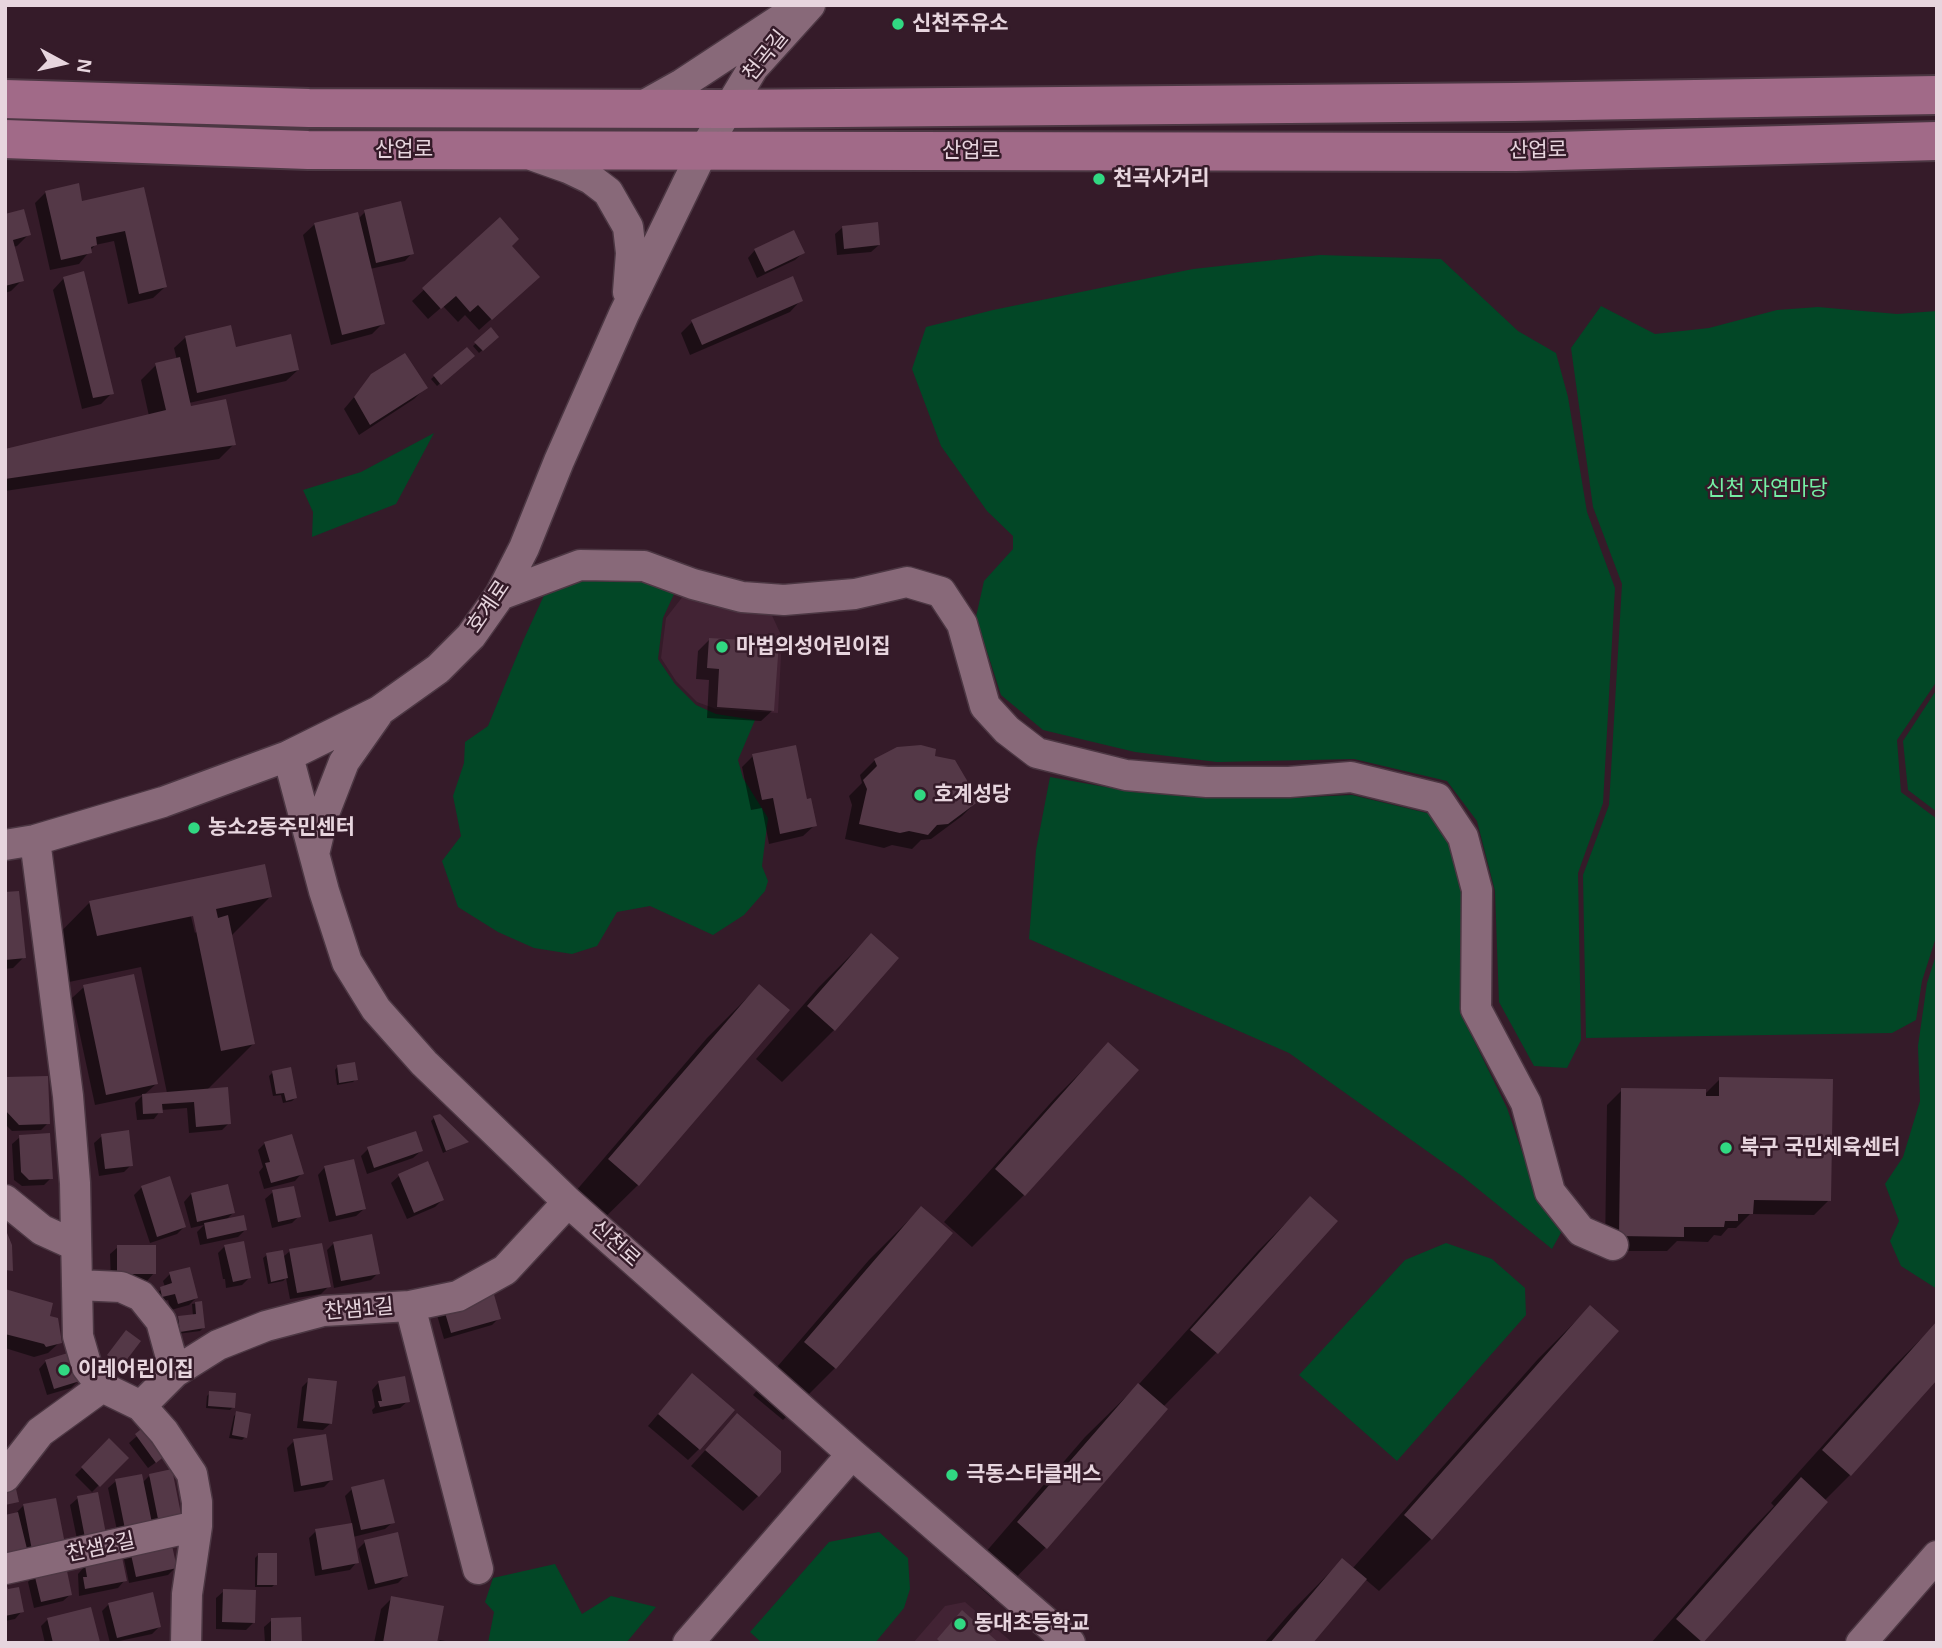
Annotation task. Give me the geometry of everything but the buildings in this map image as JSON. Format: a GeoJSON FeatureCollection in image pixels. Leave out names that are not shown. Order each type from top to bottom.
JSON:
{"type":"FeatureCollection","features":[{"type":"Feature","properties":{"kind":"main road","name":"산업로"},"geometry":{"type":"LineString","coordinates":[[5,99],[309,108],[726,109],[1514,102],[1937,95]]}},
{"type":"Feature","properties":{"kind":"main road","name":"산업로"},"geometry":{"type":"LineString","coordinates":[[5,139],[307,150],[1516,152],[1937,141]]}},
{"type":"Feature","properties":{"kind":"street"},"geometry":{"type":"LineString","coordinates":[[637,109],[682,84],[802,5]]}},
{"type":"Feature","properties":{"kind":"street","name":"천곡길"},"geometry":{"type":"LineString","coordinates":[[726,109],[753,68],[810,5]]}},
{"type":"Feature","properties":{"kind":"street","name":"호계로"},"geometry":{"type":"LineString","coordinates":[[5,845],[35,840],[163,802],[288,756],[379,711],[438,669],[471,636],[500,595],[524,548],[624,314],[703,150],[726,109]]}},
{"type":"Feature","properties":{"kind":"street"},"geometry":{"type":"LineString","coordinates":[[517,150],[568,168],[591,179],[608,192],[628,227],[630,281],[624,314]]}},
{"type":"Feature","properties":{"kind":"street"},"geometry":{"type":"LineString","coordinates":[[500,595],[580,565],[644,566],[742,597],[784,600],[855,594],[907,582],[941,592],[962,624],[985,706],[1007,730],[1037,753],[1126,775],[1207,782],[1289,782],[1351,777],[1437,798],[1463,837],[1476,890],[1476,1009],[1526,1103],[1550,1192],[1581,1231],[1613,1245]]}},
{"type":"Feature","properties":{"kind":"street"},"geometry":{"type":"LineString","coordinates":[[314,853],[323,816],[344,762],[379,711]]}},
{"type":"Feature","properties":{"kind":"street","name":"신천로"},"geometry":{"type":"LineString","coordinates":[[288,756],[347,962],[376,1009],[424,1063],[568,1202],[1070,1643]]}},
{"type":"Feature","properties":{"kind":"street"},"geometry":{"type":"LineString","coordinates":[[35,840],[68,1096],[75,1183],[78,1336],[87,1367],[102,1387],[141,1406],[164,1432],[192,1474],[197,1502],[197,1526],[187,1594],[187,1643]]}},
{"type":"Feature","properties":{"kind":"street"},"geometry":{"type":"LineString","coordinates":[[5,1200],[42,1230],[75,1245]]}},
{"type":"Feature","properties":{"kind":"street","name":"찬샘1길"},"geometry":{"type":"LineString","coordinates":[[141,1406],[175,1373],[218,1345],[266,1326],[323,1311],[410,1306],[458,1296],[505,1270],[568,1202]]}},
{"type":"Feature","properties":{"kind":"street"},"geometry":{"type":"LineString","coordinates":[[77,1286],[121,1287],[141,1296],[161,1321],[175,1373]]}},
{"type":"Feature","properties":{"kind":"street"},"geometry":{"type":"LineString","coordinates":[[410,1306],[478,1569]]}},
{"type":"Feature","properties":{"kind":"street"},"geometry":{"type":"LineString","coordinates":[[5,1477],[40,1432],[102,1387]]}},
{"type":"Feature","properties":{"kind":"street"},"geometry":{"type":"LineString","coordinates":[[688,1643],[852,1454]]}},
{"type":"Feature","properties":{"kind":"street","name":"찬샘2길"},"geometry":{"type":"LineString","coordinates":[[5,1569],[197,1526]]}},
{"type":"Feature","properties":{"kind":"street"},"geometry":{"type":"LineString","coordinates":[[1861,1643],[1937,1556]]}},
{"type":"Feature","properties":{"kind":"shaded area","name":"마법의성어린이집"},"geometry":{"type":"Polygon","coordinates":[[[684,595],[769,609],[782,637],[778,713],[716,709],[697,702],[676,681],[661,658],[666,618],[684,595]]]}},
{"type":"Feature","properties":{"kind":"shaded area","name":"동대초등학교"},"geometry":{"type":"Polygon","coordinates":[[[965,1602],[1013,1643],[913,1643],[945,1606],[965,1602]]]}},
{"type":"Feature","properties":{"kind":"green space"},"geometry":{"type":"Polygon","coordinates":[[[1320,255],[1441,259],[1518,331],[1556,353],[1568,397],[1587,512],[1615,588],[1603,803],[1578,873],[1581,1040],[1567,1068],[1534,1066],[1499,1002],[1495,891],[1477,821],[1447,781],[1354,759],[1217,762],[1135,752],[1043,730],[1001,695],[976,617],[984,581],[1013,549],[1013,536],[987,511],[941,446],[912,369],[926,327],[993,310],[1193,269],[1320,255]]]}},
{"type":"Feature","properties":{"kind":"green space","name":"신천 자연마당"},"geometry":{"type":"Polygon","coordinates":[[[1601,306],[1655,334],[1709,328],[1777,310],[1818,307],[1897,314],[1937,311],[1937,681],[1897,740],[1901,792],[1937,819],[1937,934],[1922,981],[1916,1020],[1892,1033],[1586,1038],[1583,875],[1609,805],[1622,584],[1593,507],[1571,348],[1601,306]]]}},
{"type":"Feature","properties":{"kind":"green space"},"geometry":{"type":"Polygon","coordinates":[[[434,433],[396,504],[312,537],[313,512],[303,490],[361,472],[434,433]]]}},
{"type":"Feature","properties":{"kind":"green space"},"geometry":{"type":"Polygon","coordinates":[[[564,579],[654,579],[674,594],[663,618],[658,659],[675,684],[696,705],[716,714],[755,720],[738,760],[743,778],[768,818],[762,866],[768,881],[765,891],[744,915],[713,935],[650,906],[617,912],[597,946],[572,954],[534,948],[498,932],[458,907],[442,861],[461,836],[453,796],[464,763],[465,742],[488,726],[546,591],[564,579]]]}},
{"type":"Feature","properties":{"kind":"green space"},"geometry":{"type":"Polygon","coordinates":[[[1937,689],[1937,812],[1908,790],[1903,741],[1937,689]]]}},
{"type":"Feature","properties":{"kind":"green space"},"geometry":{"type":"Polygon","coordinates":[[[1050,777],[1133,792],[1207,797],[1288,798],[1352,795],[1431,814],[1448,842],[1462,890],[1460,1012],[1507,1108],[1537,1195],[1563,1229],[1552,1249],[1462,1176],[1289,1053],[1029,939],[1036,850],[1050,777]]]}},
{"type":"Feature","properties":{"kind":"green space"},"geometry":{"type":"Polygon","coordinates":[[[1937,952],[1937,1289],[1901,1266],[1890,1241],[1899,1221],[1885,1184],[1903,1157],[1920,1101],[1918,1046],[1927,983],[1937,952]]]}},
{"type":"Feature","properties":{"kind":"green space"},"geometry":{"type":"Polygon","coordinates":[[[1446,1243],[1492,1259],[1525,1288],[1526,1315],[1397,1461],[1299,1375],[1405,1260],[1446,1243]]]}},
{"type":"Feature","properties":{"kind":"green space"},"geometry":{"type":"Polygon","coordinates":[[[879,1532],[908,1558],[910,1589],[904,1608],[875,1643],[762,1643],[750,1632],[829,1542],[879,1532]]]}},
{"type":"Feature","properties":{"kind":"green space"},"geometry":{"type":"Polygon","coordinates":[[[555,1564],[582,1614],[611,1596],[656,1607],[626,1643],[488,1643],[494,1612],[485,1602],[493,1578],[555,1564]]]}},
{"type":"Feature","properties":{"kind":"place","name":"신천주유소"},"geometry":{"type":"Point","coordinates":[898,24]}},
{"type":"Feature","properties":{"kind":"place","name":"천곡사거리"},"geometry":{"type":"Point","coordinates":[1099,179]}},
{"type":"Feature","properties":{"kind":"place","name":"마법의성어린이집"},"geometry":{"type":"Point","coordinates":[722,647]}},
{"type":"Feature","properties":{"kind":"place","name":"호계성당"},"geometry":{"type":"Point","coordinates":[920,795]}},
{"type":"Feature","properties":{"kind":"place","name":"농소2동주민센터"},"geometry":{"type":"Point","coordinates":[194,828]}},
{"type":"Feature","properties":{"kind":"place","name":"북구 국민체육센터"},"geometry":{"type":"Point","coordinates":[1726,1148]}},
{"type":"Feature","properties":{"kind":"place","name":"이레어린이집"},"geometry":{"type":"Point","coordinates":[64,1370]}},
{"type":"Feature","properties":{"kind":"place","name":"극동스타클래스"},"geometry":{"type":"Point","coordinates":[952,1475]}},
{"type":"Feature","properties":{"kind":"place","name":"동대초등학교"},"geometry":{"type":"Point","coordinates":[960,1624]}}]}
